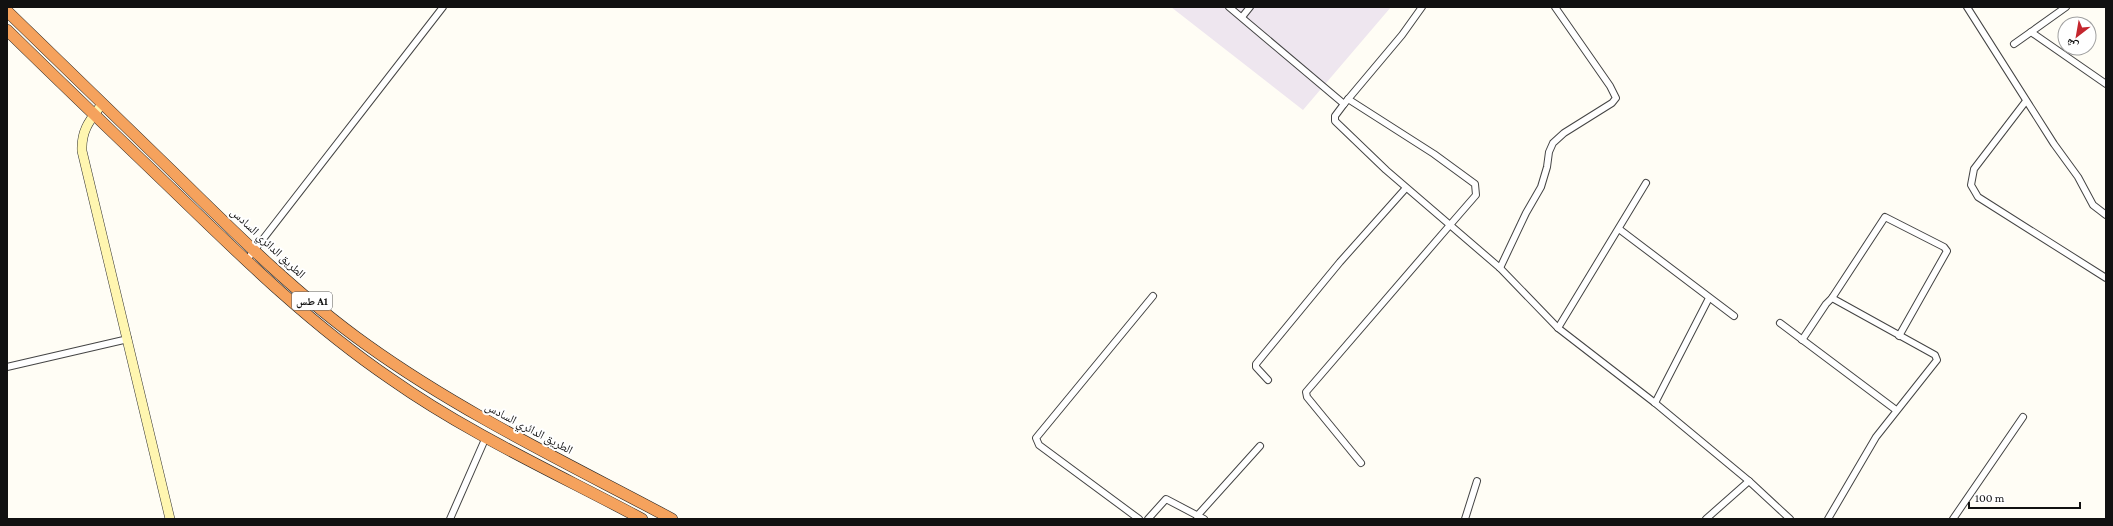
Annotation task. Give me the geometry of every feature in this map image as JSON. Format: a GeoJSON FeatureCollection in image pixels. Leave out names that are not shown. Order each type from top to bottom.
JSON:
{"type":"FeatureCollection","features":[{"type":"Feature","properties":{"kind":"highway","name":"الطريق الدائري السادس"},"geometry":{"type":"LineString","coordinates":[[7,11],[102,104],[256,250],[313,302],[350,332],[423,383],[471,412],[672,519]]}},
{"type":"Feature","properties":{"kind":"highway","name":"طس A1"},"geometry":{"type":"LineString","coordinates":[[7,30],[246,261],[294,305],[341,343],[396,383],[463,424],[642,519]]}},
{"type":"Feature","properties":{"kind":"highway"},"geometry":{"type":"LineString","coordinates":[[341,343],[350,332]]}},
{"type":"Feature","properties":{"kind":"highway"},"geometry":{"type":"LineString","coordinates":[[463,424],[471,412]]}},
{"type":"Feature","properties":{"kind":"main road"},"geometry":{"type":"LineString","coordinates":[[102,104],[85,126],[82,151],[170,519]]}},
{"type":"Feature","properties":{"kind":"street"},"geometry":{"type":"LineString","coordinates":[[246,261],[443,7]]}},
{"type":"Feature","properties":{"kind":"street"},"geometry":{"type":"LineString","coordinates":[[1229,7],[1346,101],[1434,154],[1475,184],[1476,195],[1306,392],[1307,397],[1362,463]]}},
{"type":"Feature","properties":{"kind":"street"},"geometry":{"type":"LineString","coordinates":[[1242,17],[1250,7]]}},
{"type":"Feature","properties":{"kind":"street"},"geometry":{"type":"LineString","coordinates":[[1422,7],[1402,35],[1346,101],[1336,116],[1335,121],[1406,188],[1500,268],[1558,328],[1655,403],[1749,481],[1790,519]]}},
{"type":"Feature","properties":{"kind":"street"},"geometry":{"type":"LineString","coordinates":[[1500,268],[1526,213],[1541,187],[1548,167],[1549,152],[1553,143],[1564,133],[1612,103],[1616,98],[1610,86],[1555,7]]}},
{"type":"Feature","properties":{"kind":"street"},"geometry":{"type":"LineString","coordinates":[[1967,7],[2026,101],[2078,177],[2093,205],[2106,215]]}},
{"type":"Feature","properties":{"kind":"street"},"geometry":{"type":"LineString","coordinates":[[2014,44],[2066,7]]}},
{"type":"Feature","properties":{"kind":"street"},"geometry":{"type":"LineString","coordinates":[[2031,32],[2106,84]]}},
{"type":"Feature","properties":{"kind":"street"},"geometry":{"type":"LineString","coordinates":[[2026,101],[1974,170],[1972,185],[1978,197],[2106,278]]}},
{"type":"Feature","properties":{"kind":"street"},"geometry":{"type":"LineString","coordinates":[[1558,328],[1646,183]]}},
{"type":"Feature","properties":{"kind":"street"},"geometry":{"type":"LineString","coordinates":[[1268,380],[1256,367],[1256,364],[1340,262],[1406,188]]}},
{"type":"Feature","properties":{"kind":"street"},"geometry":{"type":"LineString","coordinates":[[1802,340],[1826,304],[1832,298],[1885,217],[1947,251],[1899,336]]}},
{"type":"Feature","properties":{"kind":"street"},"geometry":{"type":"LineString","coordinates":[[1619,229],[1734,316]]}},
{"type":"Feature","properties":{"kind":"street"},"geometry":{"type":"LineString","coordinates":[[1138,519],[1039,445],[1036,438],[1153,296]]}},
{"type":"Feature","properties":{"kind":"street"},"geometry":{"type":"LineString","coordinates":[[1655,403],[1709,298]]}},
{"type":"Feature","properties":{"kind":"street"},"geometry":{"type":"LineString","coordinates":[[1828,519],[1876,437],[1937,360],[1935,356],[1832,298]]}},
{"type":"Feature","properties":{"kind":"street"},"geometry":{"type":"LineString","coordinates":[[1780,323],[1896,410]]}},
{"type":"Feature","properties":{"kind":"street"},"geometry":{"type":"LineString","coordinates":[[7,367],[128,339]]}},
{"type":"Feature","properties":{"kind":"street"},"geometry":{"type":"LineString","coordinates":[[1953,519],[2023,417]]}},
{"type":"Feature","properties":{"kind":"street"},"geometry":{"type":"LineString","coordinates":[[450,519],[486,437]]}},
{"type":"Feature","properties":{"kind":"street"},"geometry":{"type":"LineString","coordinates":[[1197,516],[1260,446]]}},
{"type":"Feature","properties":{"kind":"street"},"geometry":{"type":"LineString","coordinates":[[1465,519],[1477,481]]}},
{"type":"Feature","properties":{"kind":"street"},"geometry":{"type":"LineString","coordinates":[[1706,519],[1749,481]]}},
{"type":"Feature","properties":{"kind":"street"},"geometry":{"type":"LineString","coordinates":[[1148,519],[1166,499],[1204,519]]}},
{"type":"Feature","properties":{"kind":"shaded area"},"geometry":{"type":"Polygon","coordinates":[[[1171,7],[1391,7],[1303,110],[1171,7]]]}}]}
